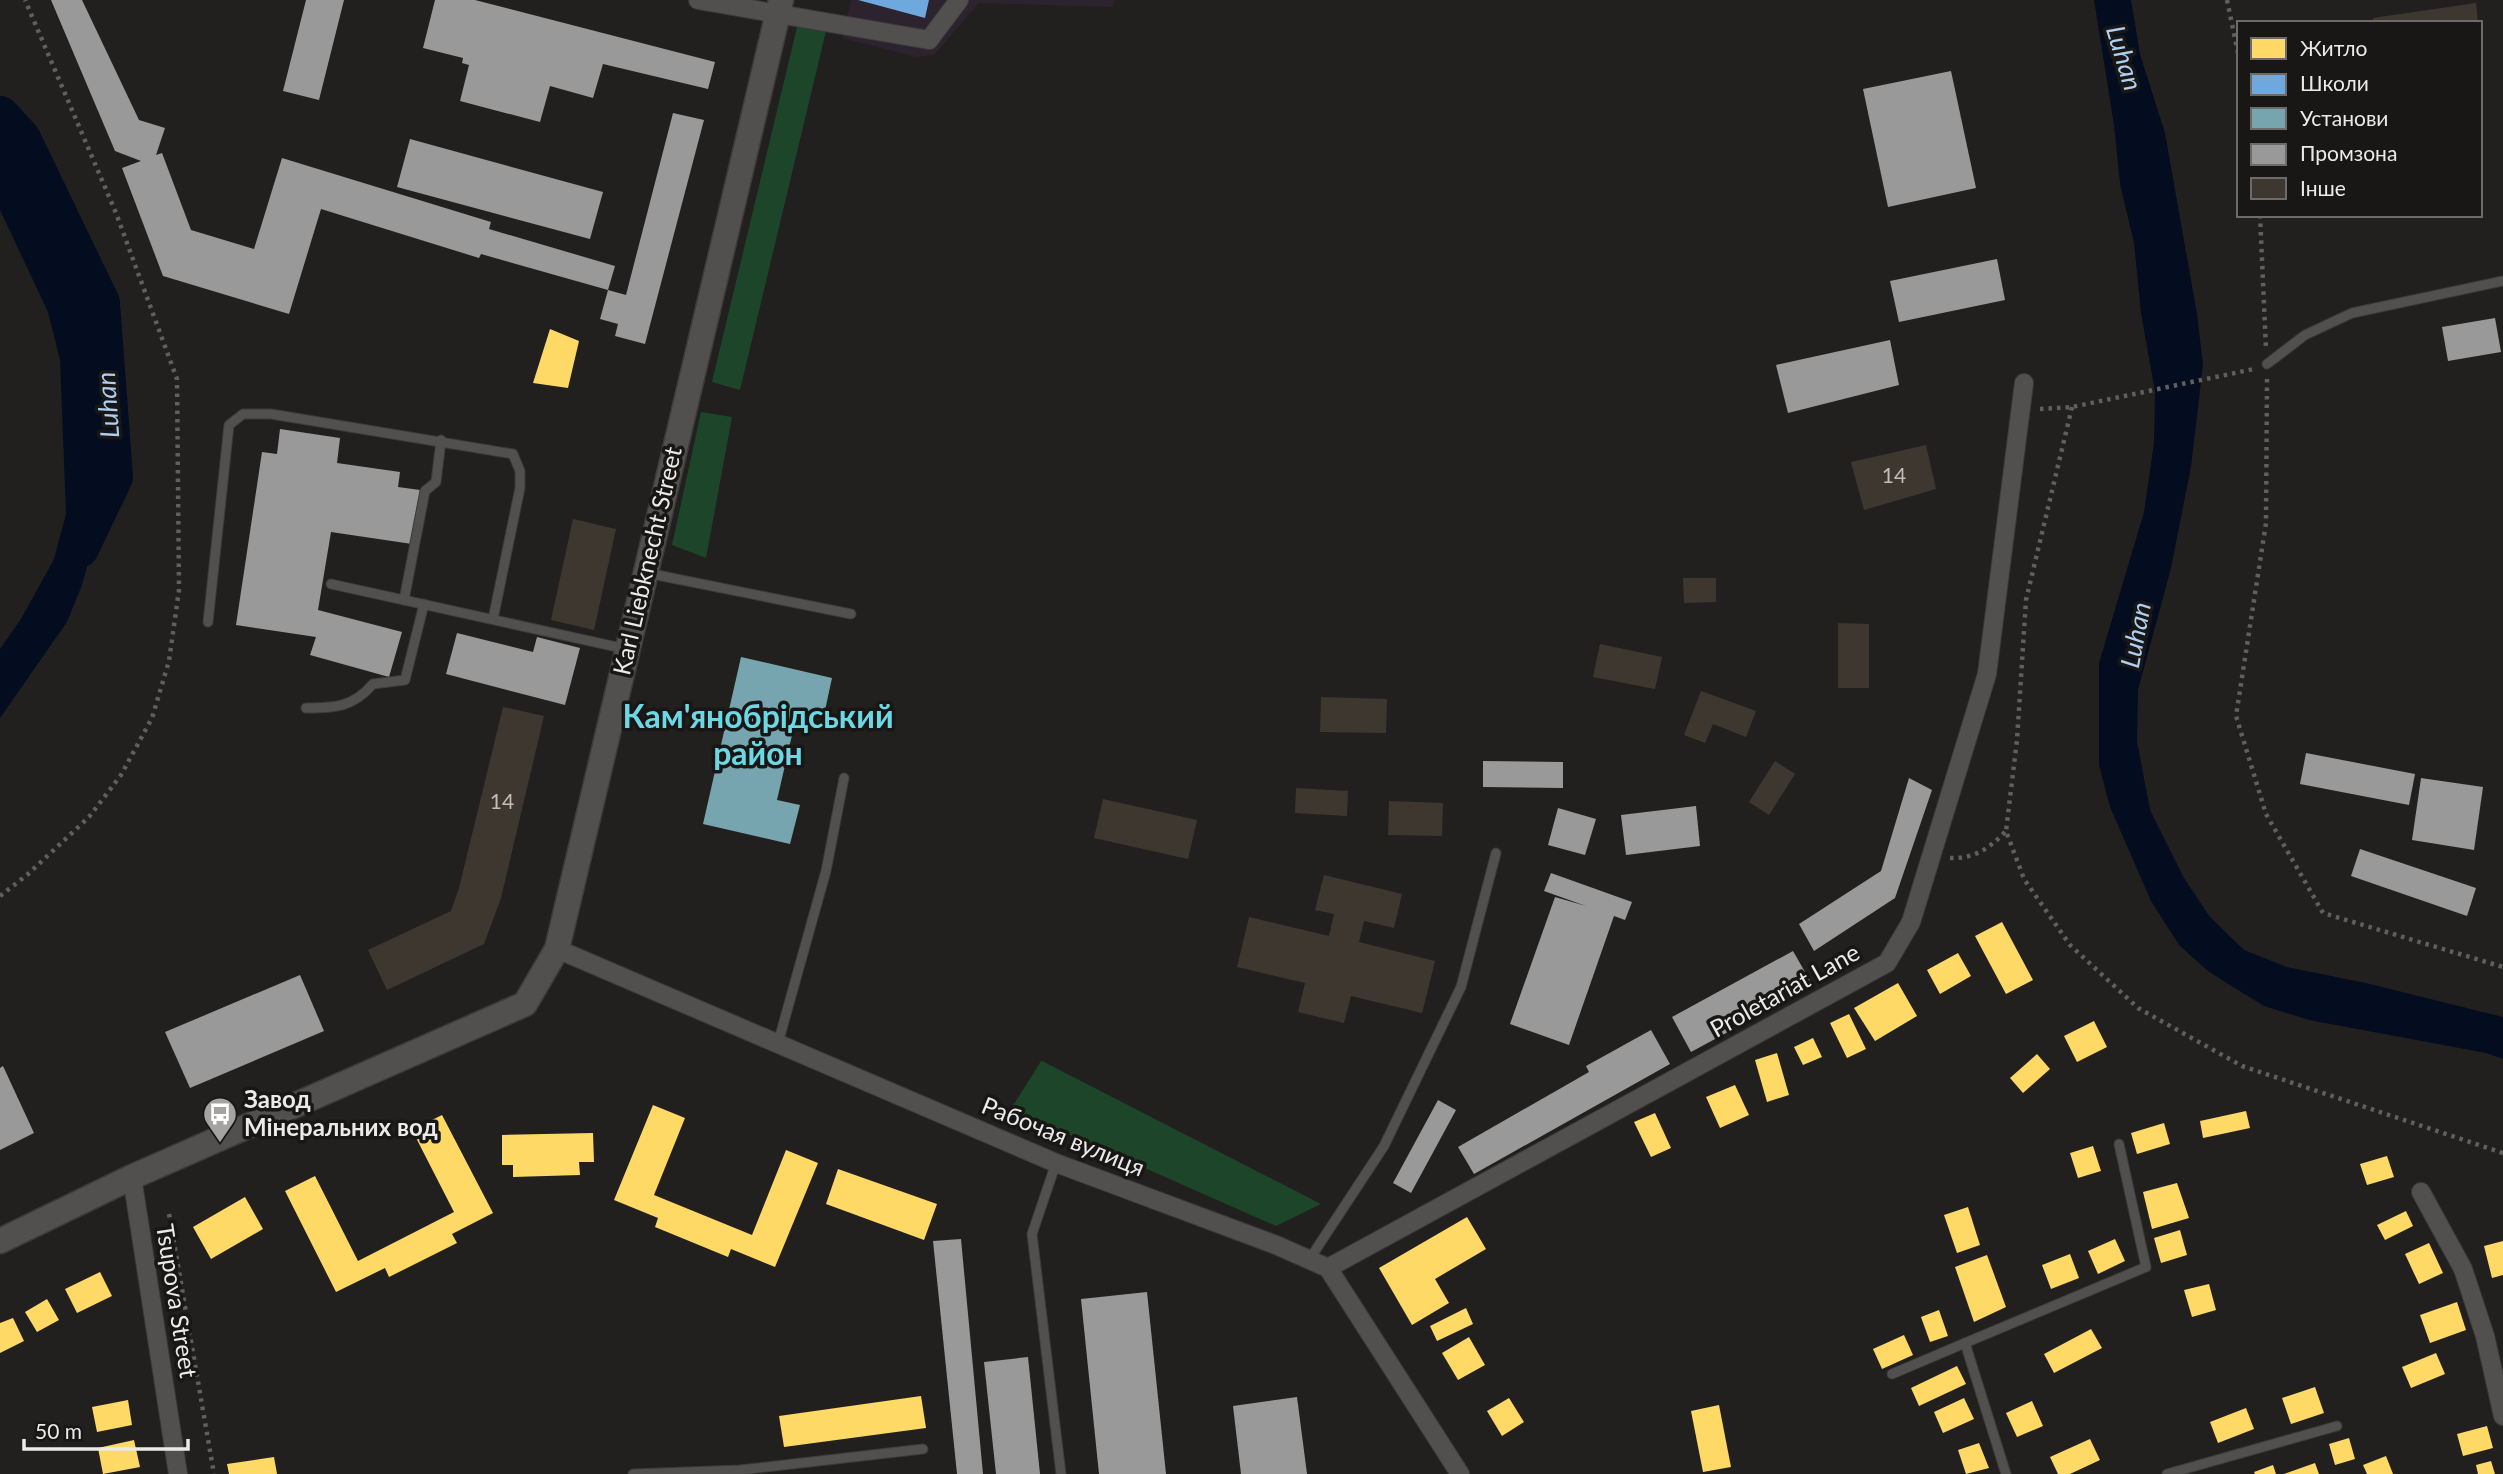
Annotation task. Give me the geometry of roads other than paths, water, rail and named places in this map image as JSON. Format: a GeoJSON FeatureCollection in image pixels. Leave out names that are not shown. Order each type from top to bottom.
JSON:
{"type":"FeatureCollection","features":[{"type":"Feature","properties":{"kind":"street"},"geometry":{"type":"LineString","coordinates":[[698,0],[779,8],[929,40],[959,0]]}},
{"type":"Feature","properties":{"kind":"street","name":"Karl Liebknecht Street"},"geometry":{"type":"LineString","coordinates":[[0,1241],[132,1177],[525,1004],[557,948],[779,8]]}},
{"type":"Feature","properties":{"kind":"street","name":"Proletariat Lane"},"geometry":{"type":"LineString","coordinates":[[1328,1268],[1887,963],[1911,922],[1987,674],[2024,383]]}},
{"type":"Feature","properties":{"kind":"street","name":"Рабочая вулиця"},"geometry":{"type":"LineString","coordinates":[[557,948],[1056,1163],[1276,1245],[1328,1268]]}},
{"type":"Feature","properties":{"kind":"street","name":"Tsupova Street"},"geometry":{"type":"LineString","coordinates":[[132,1177],[178,1474]]}},
{"type":"Feature","properties":{"kind":"street"},"geometry":{"type":"LineString","coordinates":[[2421,1192],[2463,1269],[2485,1336],[2503,1416]]}},
{"type":"Feature","properties":{"kind":"street"},"geometry":{"type":"LineString","coordinates":[[1328,1268],[1460,1474]]}},
{"type":"Feature","properties":{"kind":"lane"},"geometry":{"type":"LineString","coordinates":[[2267,364],[2305,335],[2352,313],[2503,281]]}},
{"type":"Feature","properties":{"kind":"lane"},"geometry":{"type":"LineString","coordinates":[[208,622],[229,425],[243,414],[271,414],[442,440],[513,454],[520,471],[493,620]]}},
{"type":"Feature","properties":{"kind":"lane"},"geometry":{"type":"LineString","coordinates":[[404,600],[425,491],[436,482],[442,440]]}},
{"type":"Feature","properties":{"kind":"lane"},"geometry":{"type":"LineString","coordinates":[[646,572],[851,614]]}},
{"type":"Feature","properties":{"kind":"lane"},"geometry":{"type":"LineString","coordinates":[[331,584],[628,649]]}},
{"type":"Feature","properties":{"kind":"lane"},"geometry":{"type":"LineString","coordinates":[[306,708],[343,708],[360,699],[373,684],[391,684],[405,680],[424,604]]}},
{"type":"Feature","properties":{"kind":"lane"},"geometry":{"type":"LineString","coordinates":[[778,1044],[826,870],[844,778]]}},
{"type":"Feature","properties":{"kind":"lane"},"geometry":{"type":"LineString","coordinates":[[1309,1260],[1384,1146],[1461,987],[1496,853]]}},
{"type":"Feature","properties":{"kind":"lane"},"geometry":{"type":"LineString","coordinates":[[1892,1374],[2146,1267],[2119,1143]]}},
{"type":"Feature","properties":{"kind":"lane"},"geometry":{"type":"LineString","coordinates":[[1056,1163],[1032,1234],[1061,1474]]}},
{"type":"Feature","properties":{"kind":"lane"},"geometry":{"type":"LineString","coordinates":[[1965,1343],[2006,1474]]}},
{"type":"Feature","properties":{"kind":"lane"},"geometry":{"type":"LineString","coordinates":[[2167,1474],[2337,1426]]}},
{"type":"Feature","properties":{"kind":"lane"},"geometry":{"type":"LineString","coordinates":[[633,1474],[740,1470],[923,1449]]}},
{"type":"Feature","properties":{"kind":"water"},"geometry":{"type":"Polygon","coordinates":[[[2094,0],[2131,0],[2140,54],[2165,133],[2197,314],[2203,365],[2191,467],[2171,568],[2138,690],[2137,741],[2150,810],[2184,878],[2210,917],[2244,950],[2287,967],[2370,984],[2503,1017],[2503,1059],[2486,1053],[2309,1020],[2264,1006],[2209,972],[2179,945],[2151,901],[2110,807],[2099,765],[2099,663],[2144,512],[2154,443],[2155,392],[2141,313],[2134,243],[2120,184],[2114,125],[2094,0]]]}},
{"type":"Feature","properties":{"kind":"water"},"geometry":{"type":"Polygon","coordinates":[[[0,143],[56,236],[77,293],[98,375],[97,461],[103,487],[102,511],[82,585],[67,622],[0,718],[0,649],[21,619],[54,559],[66,514],[60,360],[48,312],[0,210],[0,143]]]}},
{"type":"Feature","properties":{"kind":"waterway","name":"Luhan"},"geometry":{"type":"LineString","coordinates":[[0,116],[21,139],[100,303],[113,477],[79,548]]}},
{"type":"Feature","properties":{"kind":"place","name":"Завод Мінеральних вод"},"geometry":{"type":"Point","coordinates":[220,1144]}},
{"type":"Feature","properties":{"kind":"district","name":"Кам'янобрідський район"},"geometry":{"type":"Point","coordinates":[758,736]}}]}
